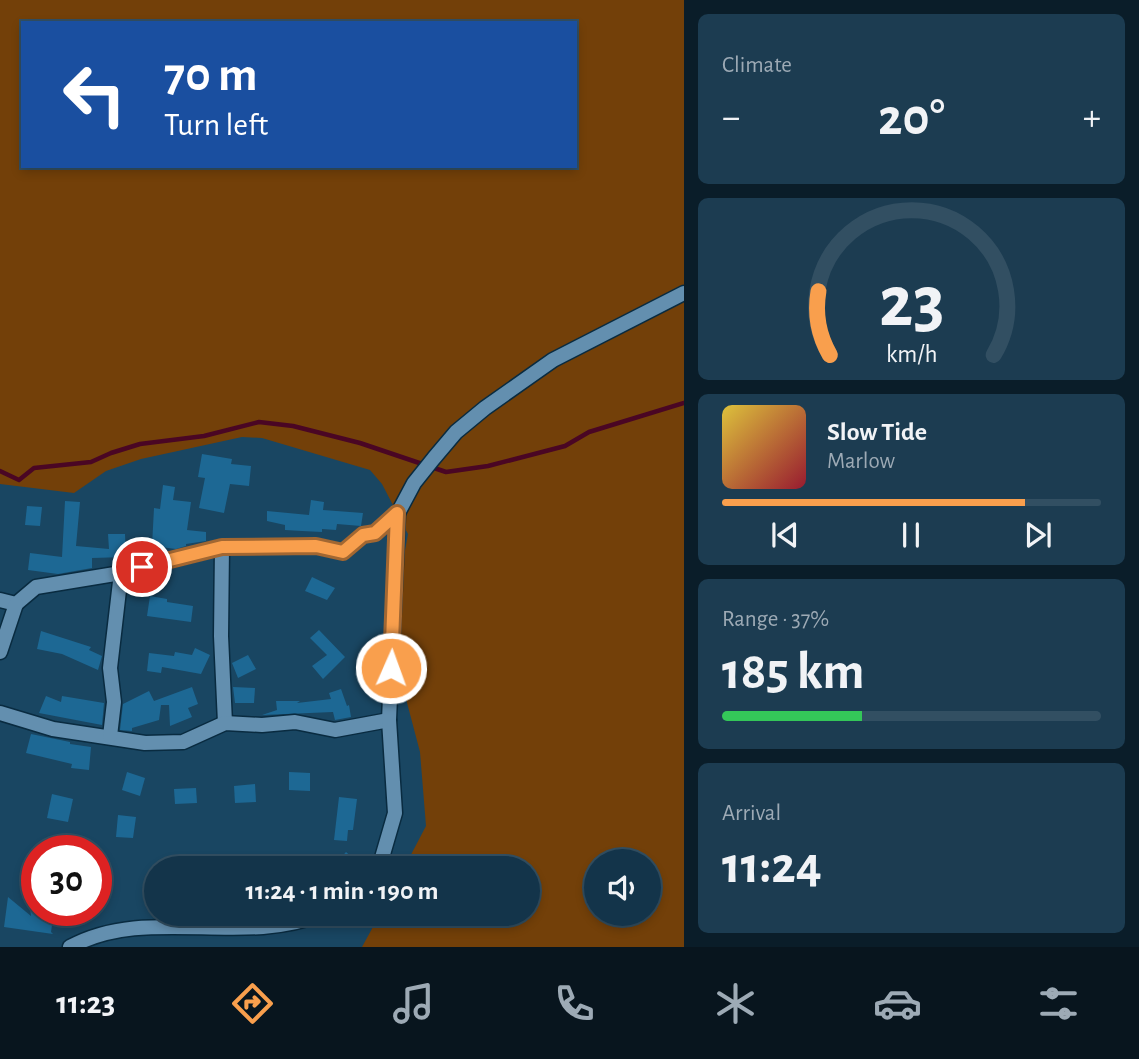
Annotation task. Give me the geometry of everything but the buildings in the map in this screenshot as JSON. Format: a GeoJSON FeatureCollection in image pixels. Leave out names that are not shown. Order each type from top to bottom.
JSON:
{"type":"FeatureCollection","features":[{"type":"Feature","properties":{"kind":"street"},"geometry":{"type":"LineString","coordinates":[[0,652],[16,604],[36,586],[121,573],[222,547],[316,546],[343,552],[363,535],[375,533],[397,513],[434,458],[456,432],[485,408],[553,360],[684,293]]}},
{"type":"Feature","properties":{"kind":"street"},"geometry":{"type":"LineString","coordinates":[[382,856],[395,813],[389,720],[397,513]]}},
{"type":"Feature","properties":{"kind":"street"},"geometry":{"type":"LineString","coordinates":[[222,547],[221,636],[225,723]]}},
{"type":"Feature","properties":{"kind":"street"},"geometry":{"type":"LineString","coordinates":[[110,736],[114,702],[110,668],[121,573]]}},
{"type":"Feature","properties":{"kind":"street"},"geometry":{"type":"LineString","coordinates":[[0,600],[16,604]]}},
{"type":"Feature","properties":{"kind":"street"},"geometry":{"type":"LineString","coordinates":[[0,713],[53,729],[145,743],[183,742],[225,723],[262,725],[295,722],[335,730],[389,720]]}},
{"type":"Feature","properties":{"kind":"street"},"geometry":{"type":"LineString","coordinates":[[70,947],[128,928],[258,929],[271,926]]}},
{"type":"Feature","properties":{"kind":"shaded area"},"geometry":{"type":"Polygon","coordinates":[[[0,0],[684,0],[684,947],[362,947],[373,926],[540,926],[540,856],[410,856],[426,826],[420,752],[396,661],[395,606],[408,534],[382,484],[370,470],[262,438],[242,437],[141,459],[106,471],[74,493],[0,484],[0,0]]]}},
{"type":"Feature","properties":{"kind":"waterway"},"geometry":{"type":"LineString","coordinates":[[0,471],[19,480],[34,468],[91,462],[140,444],[204,436],[259,422],[293,426],[360,443],[446,472],[488,466],[565,446],[589,432],[684,403]]}},
{"type":"Feature","properties":{"kind":"route"},"geometry":{"type":"LineString","coordinates":[[142,567],[222,547],[316,546],[343,552],[363,535],[375,533],[397,513],[391,668]]}}]}
